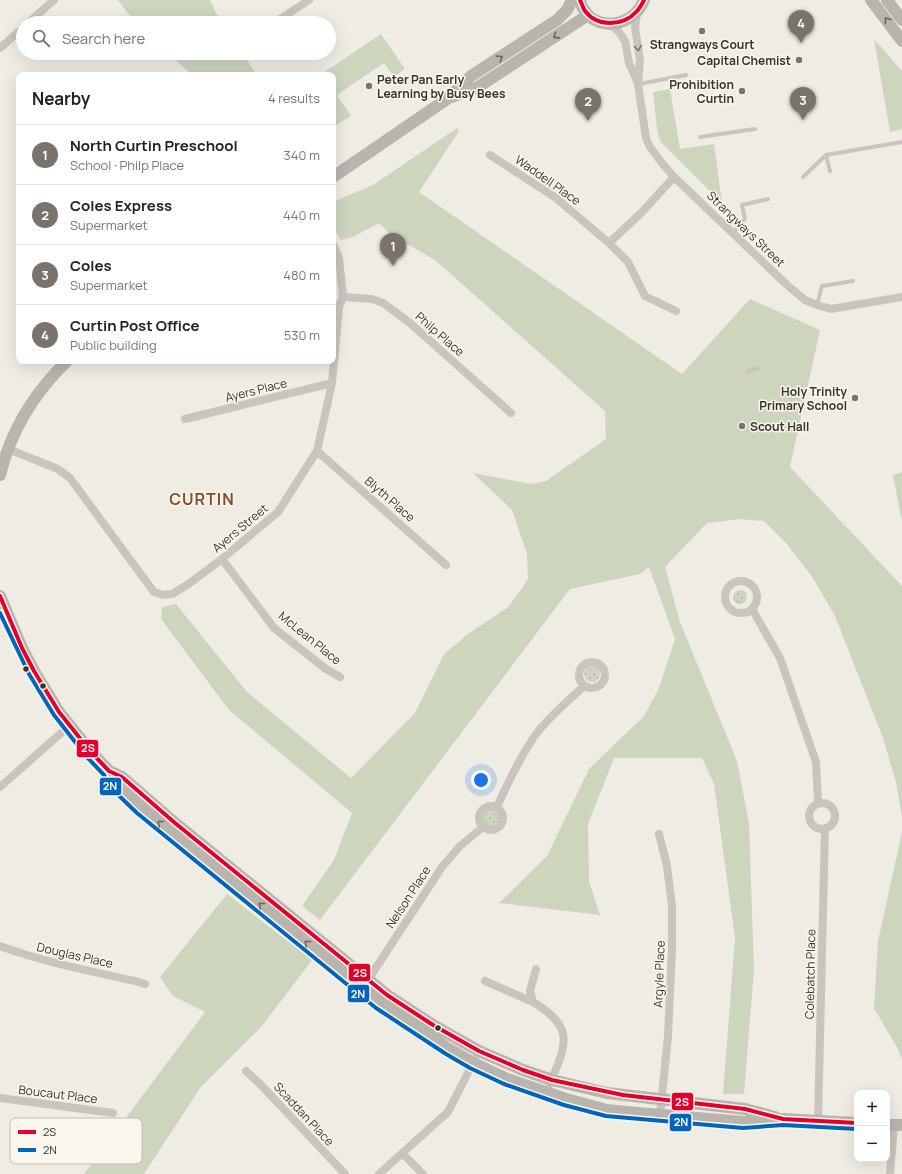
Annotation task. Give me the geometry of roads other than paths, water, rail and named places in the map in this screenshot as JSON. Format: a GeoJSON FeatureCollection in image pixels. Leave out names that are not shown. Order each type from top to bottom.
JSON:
{"type":"FeatureCollection","features":[{"type":"Feature","properties":{"kind":"main road"},"geometry":{"type":"LineString","coordinates":[[336,174],[447,99],[471,76],[557,20],[572,0]]}},
{"type":"Feature","properties":{"kind":"main road"},"geometry":{"type":"LineString","coordinates":[[580,0],[581,5],[588,15],[598,21],[610,24],[617,24],[628,20],[637,13],[644,0]]}},
{"type":"Feature","properties":{"kind":"main road"},"geometry":{"type":"LineString","coordinates":[[871,0],[902,41]]}},
{"type":"Feature","properties":{"kind":"main road"},"geometry":{"type":"LineString","coordinates":[[887,0],[902,20]]}},
{"type":"Feature","properties":{"kind":"main road"},"geometry":{"type":"LineString","coordinates":[[447,99],[478,87],[588,15]]}},
{"type":"Feature","properties":{"kind":"main road"},"geometry":{"type":"LineString","coordinates":[[0,475],[8,449],[20,421],[32,400],[64,364]]}},
{"type":"Feature","properties":{"kind":"main road"},"geometry":{"type":"LineString","coordinates":[[0,598],[34,671],[59,712],[91,752],[109,770],[122,777],[365,984],[398,1017],[473,1064],[507,1079],[546,1093],[607,1110],[744,1122],[783,1119],[854,1123]]}},
{"type":"Feature","properties":{"kind":"main road"},"geometry":{"type":"LineString","coordinates":[[365,984],[387,995],[433,1025],[479,1051],[523,1070],[552,1080],[607,1093],[745,1109],[783,1119]]}},
{"type":"Feature","properties":{"kind":"street"},"geometry":{"type":"LineString","coordinates":[[36,16],[54,0]]}},
{"type":"Feature","properties":{"kind":"street"},"geometry":{"type":"LineString","coordinates":[[285,16],[309,0]]}},
{"type":"Feature","properties":{"kind":"street","name":"Strangways Street"},"geometry":{"type":"LineString","coordinates":[[637,13],[635,27],[640,60],[638,84],[646,138],[657,157],[674,177],[787,285],[805,300],[831,309],[902,297]]}},
{"type":"Feature","properties":{"kind":"street","name":"Strangways Street"},"geometry":{"type":"LineString","coordinates":[[610,24],[619,32],[625,41],[629,63],[638,84]]}},
{"type":"Feature","properties":{"kind":"street"},"geometry":{"type":"LineString","coordinates":[[0,48],[16,34]]}},
{"type":"Feature","properties":{"kind":"street","name":"Waddell Place"},"geometry":{"type":"LineString","coordinates":[[490,155],[556,198],[609,243],[628,262],[645,296],[676,311]]}},
{"type":"Feature","properties":{"kind":"street"},"geometry":{"type":"LineString","coordinates":[[609,243],[641,213],[674,177]]}},
{"type":"Feature","properties":{"kind":"street","name":"Ayers Street"},"geometry":{"type":"LineString","coordinates":[[336,252],[343,297],[339,307],[336,340]]}},
{"type":"Feature","properties":{"kind":"street","name":"Philp Place"},"geometry":{"type":"LineString","coordinates":[[343,297],[372,299],[383,303],[410,323],[511,413]]}},
{"type":"Feature","properties":{"kind":"street","name":"Ayers Street"},"geometry":{"type":"LineString","coordinates":[[8,449],[58,469],[70,478],[154,592],[163,595],[172,594],[187,585],[222,559],[278,512],[317,451],[332,383],[334,364]]}},
{"type":"Feature","properties":{"kind":"street","name":"Ayers Place"},"geometry":{"type":"LineString","coordinates":[[185,419],[332,383]]}},
{"type":"Feature","properties":{"kind":"street","name":"Blyth Place"},"geometry":{"type":"LineString","coordinates":[[317,451],[446,565]]}},
{"type":"Feature","properties":{"kind":"street","name":"McLean Place"},"geometry":{"type":"LineString","coordinates":[[222,559],[274,628],[326,669],[340,677]]}},
{"type":"Feature","properties":{"kind":"street"},"geometry":{"type":"LineString","coordinates":[[752,609],[780,658],[816,762],[818,803],[811,808],[809,812],[810,821],[816,828],[825,828]]}},
{"type":"Feature","properties":{"kind":"street"},"geometry":{"type":"LineString","coordinates":[[496,807],[512,776],[537,734],[545,724],[584,686]]}},
{"type":"Feature","properties":{"kind":"street"},"geometry":{"type":"LineString","coordinates":[[0,787],[69,726]]}},
{"type":"Feature","properties":{"kind":"street","name":"Colebatch Place"},"geometry":{"type":"LineString","coordinates":[[818,803],[823,802],[831,806],[835,814],[832,823],[825,828],[818,1121]]}},
{"type":"Feature","properties":{"kind":"street"},"geometry":{"type":"LineString","coordinates":[[487,807],[496,807],[502,814],[502,823],[498,828],[492,830],[483,827],[479,819],[482,810],[487,807]]}},
{"type":"Feature","properties":{"kind":"street","name":"Nelson Place"},"geometry":{"type":"LineString","coordinates":[[365,984],[442,867],[460,846],[483,827]]}},
{"type":"Feature","properties":{"kind":"street","name":"Argyle Place"},"geometry":{"type":"LineString","coordinates":[[659,834],[667,866],[672,906],[671,984],[663,1100],[660,1115]]}},
{"type":"Feature","properties":{"kind":"street","name":"Douglas Place"},"geometry":{"type":"LineString","coordinates":[[0,946],[62,965],[145,984]]}},
{"type":"Feature","properties":{"kind":"street"},"geometry":{"type":"LineString","coordinates":[[533,1002],[530,991],[536,969]]}},
{"type":"Feature","properties":{"kind":"street"},"geometry":{"type":"LineString","coordinates":[[485,981],[533,1002],[546,1010],[555,1018],[564,1032],[564,1044],[561,1057],[546,1093]]}},
{"type":"Feature","properties":{"kind":"street"},"geometry":{"type":"LineString","coordinates":[[379,1174],[448,1112],[479,1051]]}},
{"type":"Feature","properties":{"kind":"street","name":"Scaddan Place"},"geometry":{"type":"LineString","coordinates":[[246,1071],[262,1086],[344,1174]]}},
{"type":"Feature","properties":{"kind":"street","name":"Boucaut Place"},"geometry":{"type":"LineString","coordinates":[[0,1098],[113,1113]]}},
{"type":"Feature","properties":{"kind":"street"},"geometry":{"type":"LineString","coordinates":[[890,1174],[894,1125]]}},
{"type":"Feature","properties":{"kind":"street"},"geometry":{"type":"LineString","coordinates":[[402,1153],[423,1174]]}},
{"type":"Feature","properties":{"kind":"lane"},"geometry":{"type":"LineString","coordinates":[[638,84],[686,75]]}},
{"type":"Feature","properties":{"kind":"lane"},"geometry":{"type":"LineString","coordinates":[[700,137],[755,129]]}},
{"type":"Feature","properties":{"kind":"lane"},"geometry":{"type":"LineString","coordinates":[[803,176],[826,156],[902,142]]}},
{"type":"Feature","properties":{"kind":"lane"},"geometry":{"type":"LineString","coordinates":[[826,156],[830,172]]}},
{"type":"Feature","properties":{"kind":"lane"},"geometry":{"type":"LineString","coordinates":[[733,233],[745,219],[742,205],[768,199]]}},
{"type":"Feature","properties":{"kind":"lane"},"geometry":{"type":"LineString","coordinates":[[816,305],[822,286],[853,281]]}},
{"type":"Feature","properties":{"kind":"lane"},"geometry":{"type":"LineString","coordinates":[[747,372],[758,368]]}},
{"type":"Feature","properties":{"kind":"place","name":"Strangways Court"},"geometry":{"type":"Point","coordinates":[702,31]}},
{"type":"Feature","properties":{"kind":"place","name":"Curtin Post Office"},"geometry":{"type":"Point","coordinates":[801,43]}},
{"type":"Feature","properties":{"kind":"place","name":"Capital Chemist"},"geometry":{"type":"Point","coordinates":[799,60]}},
{"type":"Feature","properties":{"kind":"place","name":"Peter Pan Early Learning by Busy Bees"},"geometry":{"type":"Point","coordinates":[369,86]}},
{"type":"Feature","properties":{"kind":"place","name":"Prohibition Curtin"},"geometry":{"type":"Point","coordinates":[742,91]}},
{"type":"Feature","properties":{"kind":"place","name":"Coles"},"geometry":{"type":"Point","coordinates":[803,120]}},
{"type":"Feature","properties":{"kind":"place","name":"Coles Express"},"geometry":{"type":"Point","coordinates":[588,121]}},
{"type":"Feature","properties":{"kind":"place","name":"North Curtin Preschool"},"geometry":{"type":"Point","coordinates":[393,266]}},
{"type":"Feature","properties":{"kind":"place","name":"Holy Trinity Primary School"},"geometry":{"type":"Point","coordinates":[855,398]}},
{"type":"Feature","properties":{"kind":"place","name":"Scout Hall"},"geometry":{"type":"Point","coordinates":[742,426]}},
{"type":"Feature","properties":{"kind":"district","name":"CURTIN"},"geometry":{"type":"Point","coordinates":[202,499]}}]}
